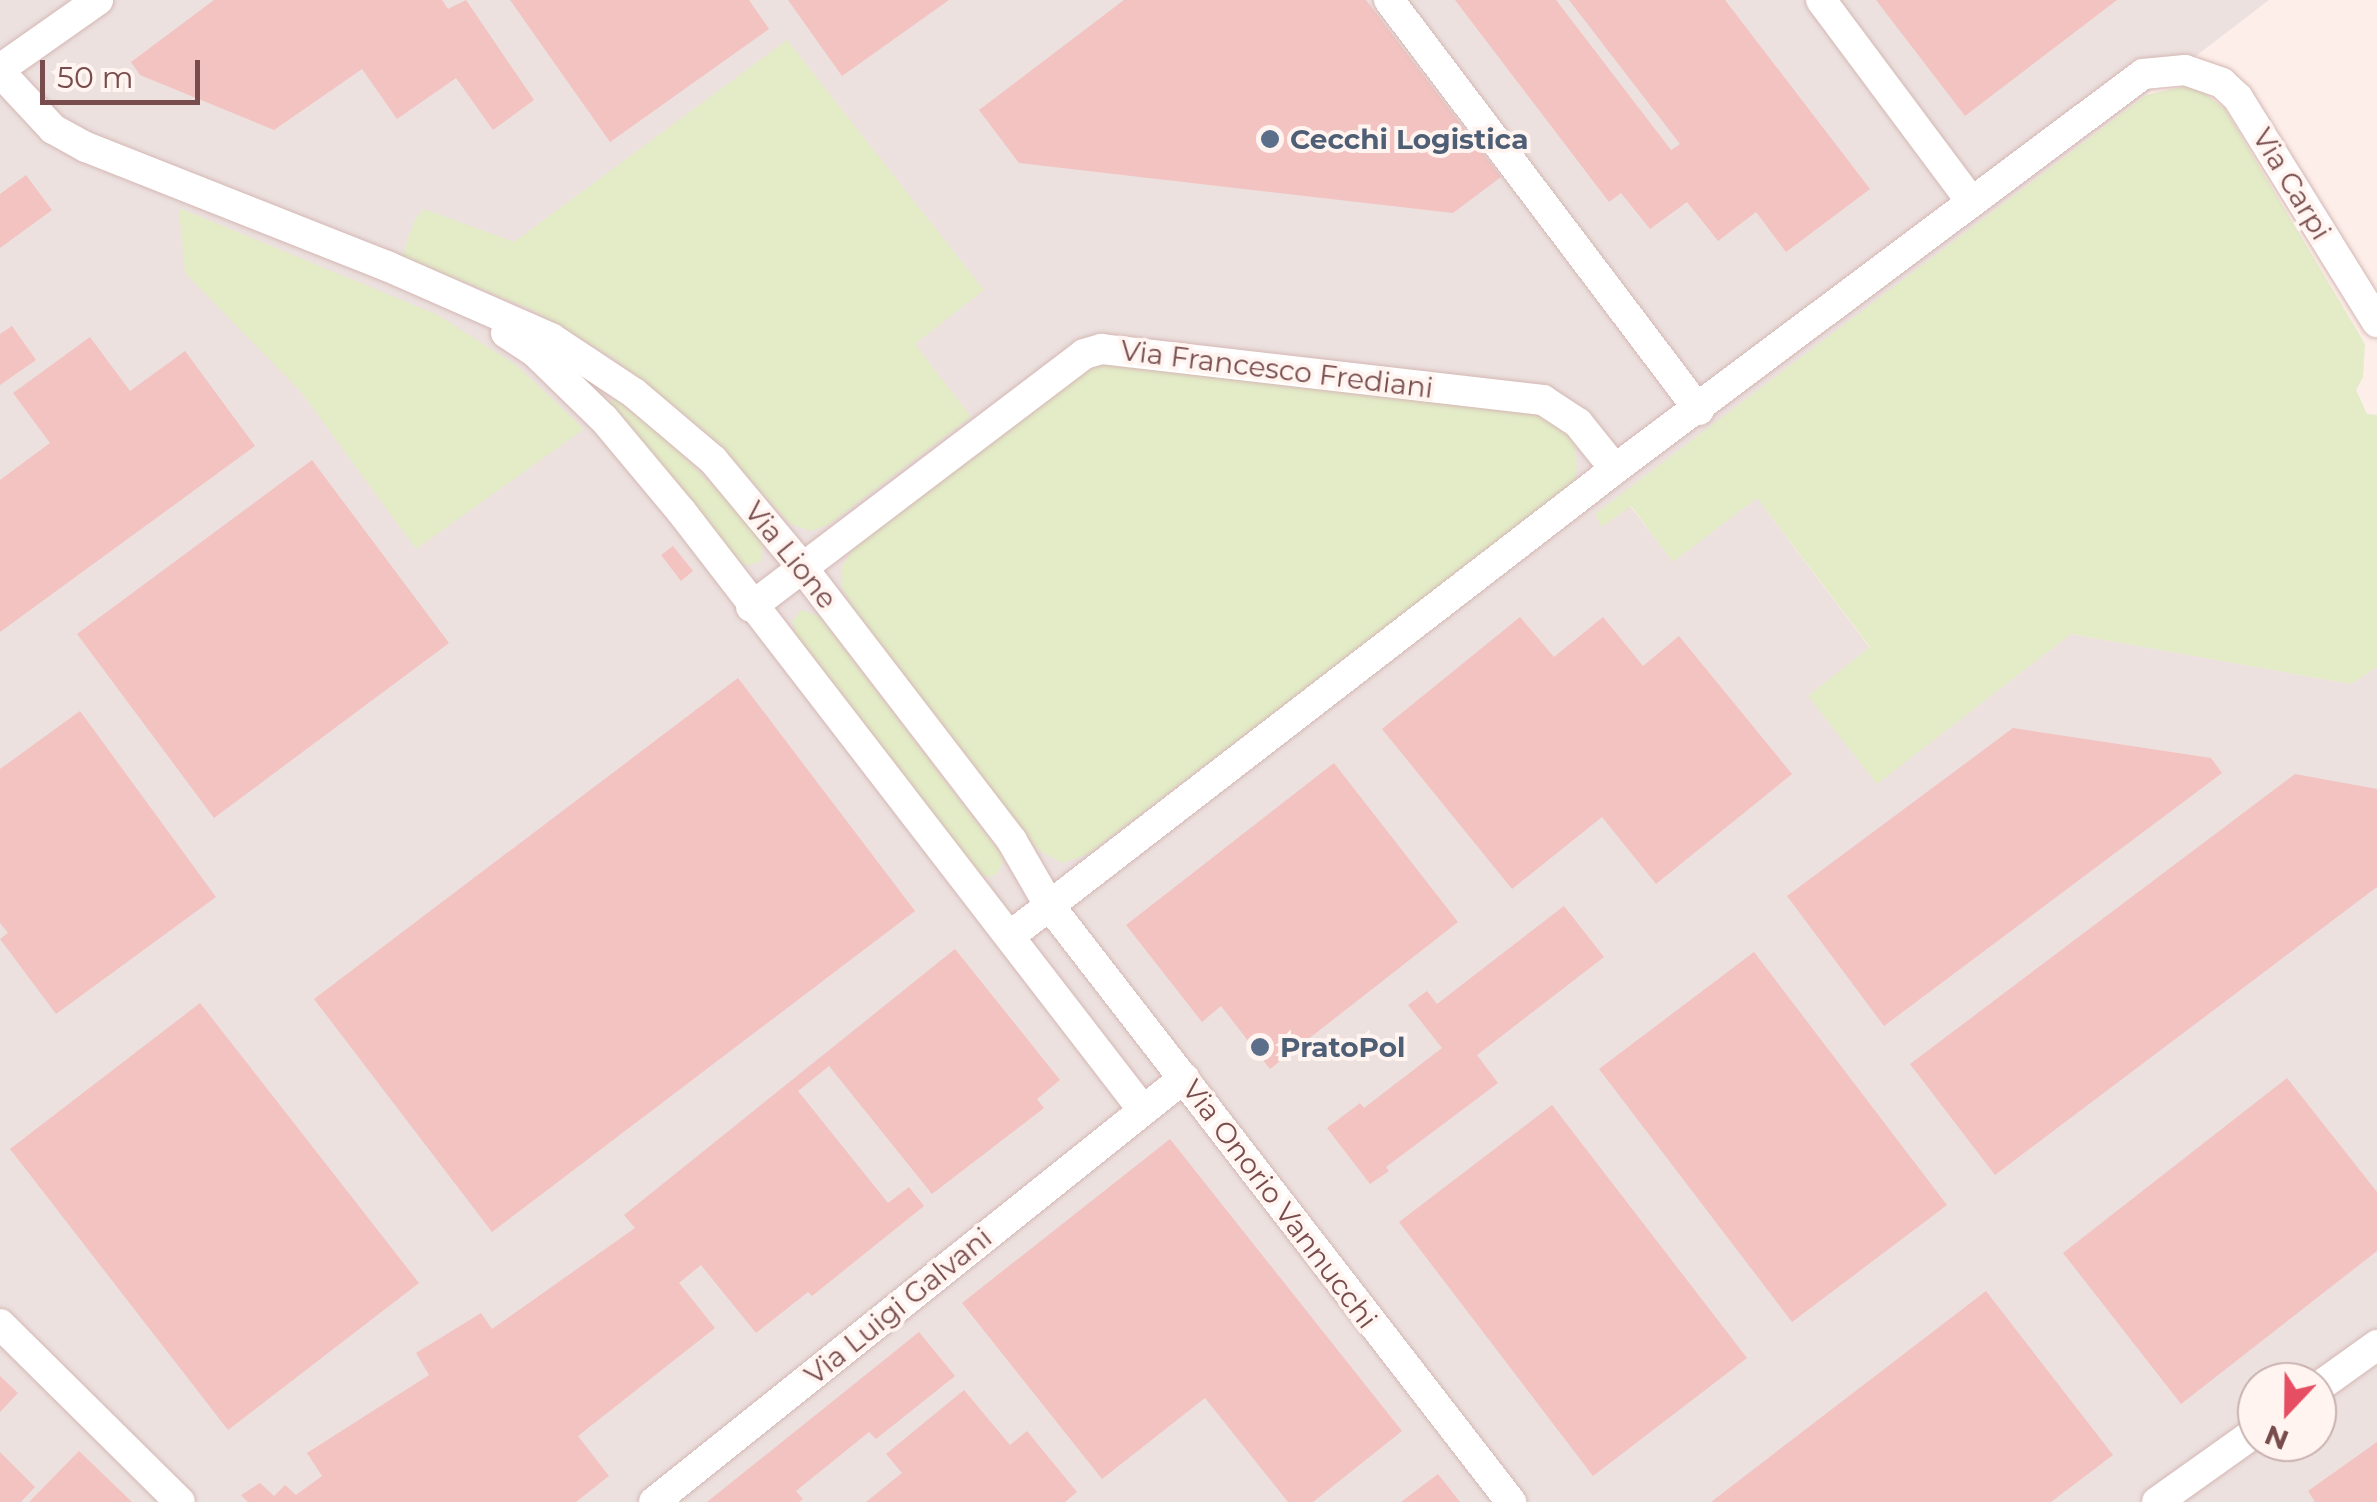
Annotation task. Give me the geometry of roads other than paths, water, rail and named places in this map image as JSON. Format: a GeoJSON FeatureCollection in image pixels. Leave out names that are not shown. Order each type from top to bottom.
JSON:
{"type":"FeatureCollection","features":[{"type":"Feature","properties":{"kind":"street"},"geometry":{"type":"LineString","coordinates":[[0,70],[98,0]]}},
{"type":"Feature","properties":{"kind":"street"},"geometry":{"type":"LineString","coordinates":[[1389,0],[1699,410]]}},
{"type":"Feature","properties":{"kind":"street"},"geometry":{"type":"LineString","coordinates":[[1010,936],[1615,469],[1699,410],[1971,201],[1821,0]]}},
{"type":"Feature","properties":{"kind":"street","name":"Via Lione"},"geometry":{"type":"LineString","coordinates":[[0,70],[53,130],[86,147],[387,266],[551,338],[634,394],[713,460],[802,567],[1012,841],[1049,905]]}},
{"type":"Feature","properties":{"kind":"street","name":"Via Carpi"},"geometry":{"type":"LineString","coordinates":[[1971,201],[2143,74],[2185,70],[2222,83],[2238,98],[2377,322]]}},
{"type":"Feature","properties":{"kind":"street","name":"Via Lione"},"geometry":{"type":"LineString","coordinates":[[450,296],[535,352],[604,419],[681,511],[1010,936]]}},
{"type":"Feature","properties":{"kind":"street","name":"Via Francesco Frediani"},"geometry":{"type":"LineString","coordinates":[[751,606],[1084,354],[1102,349],[1543,400],[1578,424],[1615,469]]}},
{"type":"Feature","properties":{"kind":"street","name":"Via Onorio Vannucchi"},"geometry":{"type":"LineString","coordinates":[[1049,905],[1511,1502]]}},
{"type":"Feature","properties":{"kind":"street","name":"Via Onorio Vannucchi"},"geometry":{"type":"LineString","coordinates":[[1010,936],[1142,1110]]}},
{"type":"Feature","properties":{"kind":"street","name":"Via Luigi Galvani"},"geometry":{"type":"LineString","coordinates":[[654,1502],[1184,1078]]}},
{"type":"Feature","properties":{"kind":"street"},"geometry":{"type":"LineString","coordinates":[[0,1324],[180,1502]]}},
{"type":"Feature","properties":{"kind":"street"},"geometry":{"type":"LineString","coordinates":[[2337,1374],[2377,1345]]}},
{"type":"Feature","properties":{"kind":"street"},"geometry":{"type":"LineString","coordinates":[[2157,1502],[2237,1444]]}},
{"type":"Feature","properties":{"kind":"place","name":"Cecchi Logistica"},"geometry":{"type":"Point","coordinates":[1270,139]}},
{"type":"Feature","properties":{"kind":"place","name":"PratoPol"},"geometry":{"type":"Point","coordinates":[1260,1047]}}]}
